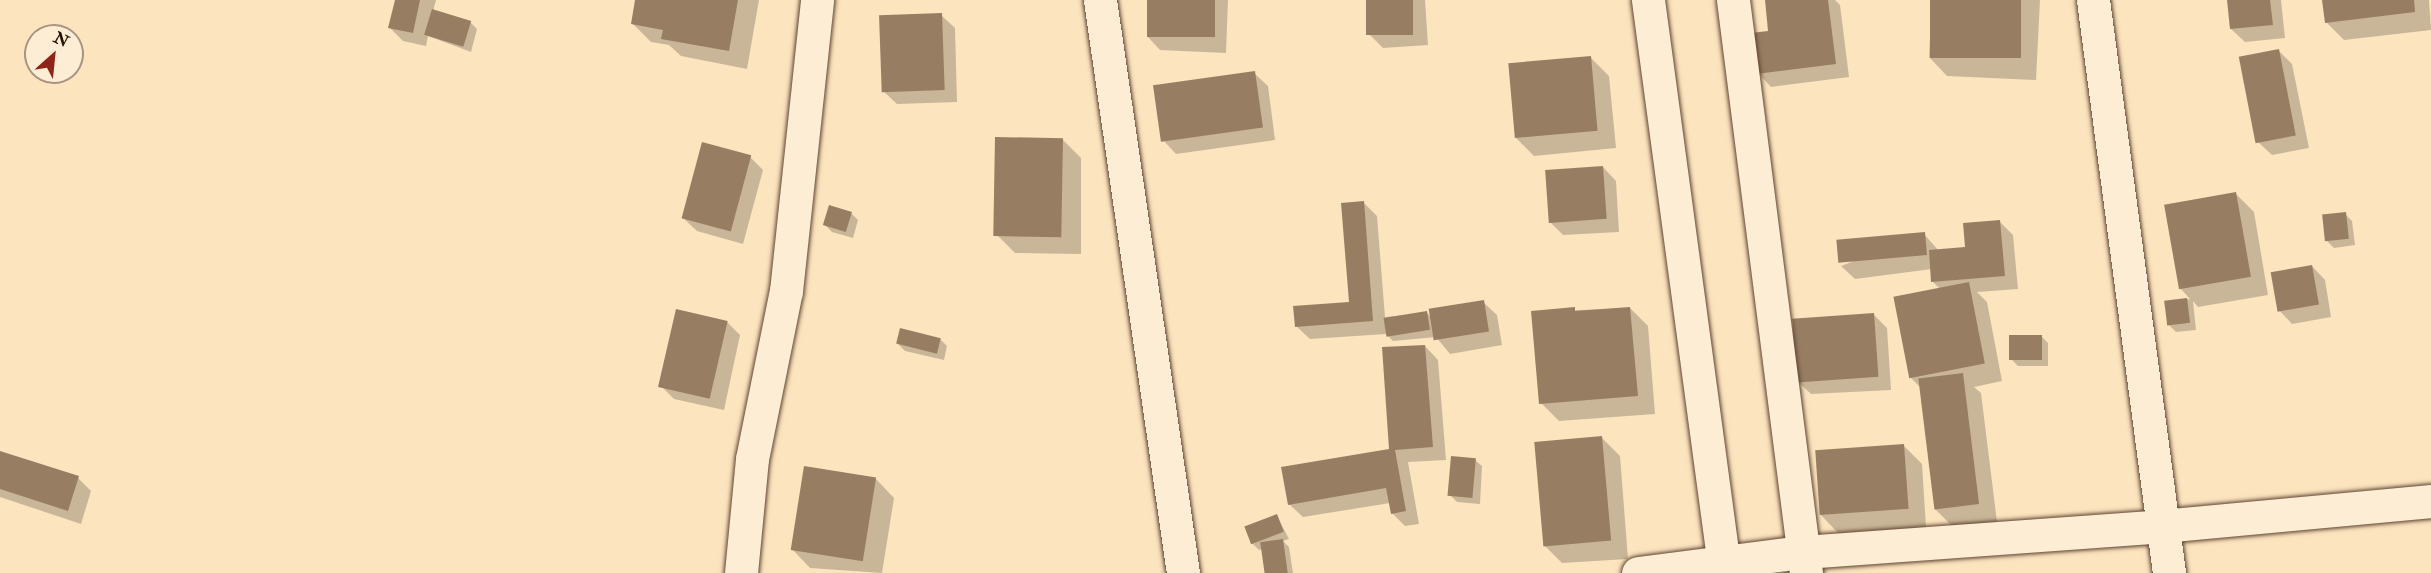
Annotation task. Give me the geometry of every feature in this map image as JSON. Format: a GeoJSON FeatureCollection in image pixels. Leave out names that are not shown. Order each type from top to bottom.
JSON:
{"type":"FeatureCollection","features":[{"type":"Feature","properties":{"kind":"street"},"geometry":{"type":"LineString","coordinates":[[741,573],[752,459],[786,291],[817,0]]}},
{"type":"Feature","properties":{"kind":"street"},"geometry":{"type":"LineString","coordinates":[[1100,0],[1183,573]]}},
{"type":"Feature","properties":{"kind":"street"},"geometry":{"type":"LineString","coordinates":[[1648,0],[1724,567]]}},
{"type":"Feature","properties":{"kind":"street"},"geometry":{"type":"LineString","coordinates":[[1733,0],[1805,562]]}},
{"type":"Feature","properties":{"kind":"street"},"geometry":{"type":"LineString","coordinates":[[2093,0],[2169,573]]}},
{"type":"Feature","properties":{"kind":"street"},"geometry":{"type":"LineString","coordinates":[[1638,573],[1805,562],[2431,501]]}},
{"type":"Feature","properties":{"kind":"building"},"geometry":{"type":"Polygon","coordinates":[[[395,0],[420,0],[413,33],[388,28],[395,0]]]}},
{"type":"Feature","properties":{"kind":"building"},"geometry":{"type":"Polygon","coordinates":[[[635,0],[738,0],[729,51],[661,39],[663,30],[631,24],[635,0]]]}},
{"type":"Feature","properties":{"kind":"building"},"geometry":{"type":"Polygon","coordinates":[[[1147,0],[1215,0],[1215,37],[1147,37],[1147,0]]]}},
{"type":"Feature","properties":{"kind":"building"},"geometry":{"type":"Polygon","coordinates":[[[1366,0],[1413,0],[1413,35],[1366,35],[1366,0]]]}},
{"type":"Feature","properties":{"kind":"building"},"geometry":{"type":"Polygon","coordinates":[[[1765,0],[1828,0],[1836,64],[1756,74],[1751,33],[1768,31],[1765,0]]]}},
{"type":"Feature","properties":{"kind":"building"},"geometry":{"type":"Polygon","coordinates":[[[1930,0],[2021,0],[2021,58],[1930,58],[1930,0]]]}},
{"type":"Feature","properties":{"kind":"building"},"geometry":{"type":"Polygon","coordinates":[[[2227,0],[2270,0],[2273,25],[2230,29],[2227,0]]]}},
{"type":"Feature","properties":{"kind":"building"},"geometry":{"type":"Polygon","coordinates":[[[2322,0],[2414,0],[2415,12],[2325,23],[2322,0]]]}},
{"type":"Feature","properties":{"kind":"building"},"geometry":{"type":"Polygon","coordinates":[[[432,9],[471,21],[463,47],[424,35],[432,9]]]}},
{"type":"Feature","properties":{"kind":"building"},"geometry":{"type":"Polygon","coordinates":[[[942,13],[945,90],[882,92],[879,15],[942,13]]]}},
{"type":"Feature","properties":{"kind":"building"},"geometry":{"type":"Polygon","coordinates":[[[2279,49],[2296,135],[2256,143],[2239,57],[2279,49]]]}},
{"type":"Feature","properties":{"kind":"building"},"geometry":{"type":"Polygon","coordinates":[[[1591,56],[1598,131],[1515,138],[1508,63],[1591,56]]]}},
{"type":"Feature","properties":{"kind":"building"},"geometry":{"type":"Polygon","coordinates":[[[1255,71],[1263,127],[1161,142],[1153,85],[1255,71]]]}},
{"type":"Feature","properties":{"kind":"building"},"geometry":{"type":"Polygon","coordinates":[[[995,137],[1063,138],[1061,237],[993,236],[995,137]]]}},
{"type":"Feature","properties":{"kind":"building"},"geometry":{"type":"Polygon","coordinates":[[[702,142],[751,155],[731,232],[682,218],[702,142]]]}},
{"type":"Feature","properties":{"kind":"building"},"geometry":{"type":"Polygon","coordinates":[[[1603,166],[1607,219],[1549,223],[1545,170],[1603,166]]]}},
{"type":"Feature","properties":{"kind":"building"},"geometry":{"type":"Polygon","coordinates":[[[2236,192],[2251,277],[2179,289],[2164,205],[2236,192]]]}},
{"type":"Feature","properties":{"kind":"building"},"geometry":{"type":"Polygon","coordinates":[[[1364,201],[1373,321],[1295,327],[1293,306],[1349,302],[1341,203],[1364,201]]]}},
{"type":"Feature","properties":{"kind":"building"},"geometry":{"type":"Polygon","coordinates":[[[829,205],[852,212],[846,232],[823,225],[829,205]]]}},
{"type":"Feature","properties":{"kind":"building"},"geometry":{"type":"Polygon","coordinates":[[[2346,212],[2349,239],[2325,241],[2322,215],[2346,212]]]}},
{"type":"Feature","properties":{"kind":"building"},"geometry":{"type":"Polygon","coordinates":[[[2000,220],[2005,276],[1931,282],[1929,250],[1965,247],[1963,223],[2000,220]]]}},
{"type":"Feature","properties":{"kind":"building"},"geometry":{"type":"Polygon","coordinates":[[[1925,232],[1927,255],[1838,263],[1836,240],[1925,232]]]}},
{"type":"Feature","properties":{"kind":"building"},"geometry":{"type":"Polygon","coordinates":[[[2312,265],[2319,304],[2278,312],[2271,272],[2312,265]]]}},
{"type":"Feature","properties":{"kind":"building"},"geometry":{"type":"Polygon","coordinates":[[[1969,282],[1985,363],[1909,378],[1893,297],[1969,282]]]}},
{"type":"Feature","properties":{"kind":"building"},"geometry":{"type":"Polygon","coordinates":[[[2187,298],[2190,323],[2167,326],[2164,301],[2187,298]]]}},
{"type":"Feature","properties":{"kind":"building"},"geometry":{"type":"Polygon","coordinates":[[[1484,300],[1489,332],[1434,340],[1429,309],[1484,300]]]}},
{"type":"Feature","properties":{"kind":"building"},"geometry":{"type":"Polygon","coordinates":[[[1575,307],[1575,311],[1630,307],[1638,396],[1539,404],[1531,311],[1575,307]]]}},
{"type":"Feature","properties":{"kind":"building"},"geometry":{"type":"Polygon","coordinates":[[[676,309],[728,321],[710,399],[658,387],[676,309]]]}},
{"type":"Feature","properties":{"kind":"building"},"geometry":{"type":"Polygon","coordinates":[[[1427,311],[1430,330],[1387,337],[1384,318],[1427,311]]]}},
{"type":"Feature","properties":{"kind":"building"},"geometry":{"type":"Polygon","coordinates":[[[1874,313],[1878,377],[1797,383],[1792,319],[1874,313]]]}},
{"type":"Feature","properties":{"kind":"building"},"geometry":{"type":"Polygon","coordinates":[[[900,328],[941,338],[937,354],[896,344],[900,328]]]}},
{"type":"Feature","properties":{"kind":"building"},"geometry":{"type":"Polygon","coordinates":[[[2009,335],[2042,335],[2042,360],[2009,360],[2009,335]]]}},
{"type":"Feature","properties":{"kind":"building"},"geometry":{"type":"Polygon","coordinates":[[[1425,345],[1433,447],[1395,450],[1406,511],[1391,514],[1386,488],[1288,505],[1281,467],[1389,449],[1382,347],[1425,345]]]}},
{"type":"Feature","properties":{"kind":"building"},"geometry":{"type":"Polygon","coordinates":[[[1963,373],[1979,504],[1934,510],[1918,378],[1963,373]]]}},
{"type":"Feature","properties":{"kind":"building"},"geometry":{"type":"Polygon","coordinates":[[[1602,436],[1611,541],[1543,547],[1534,442],[1602,436]]]}},
{"type":"Feature","properties":{"kind":"building"},"geometry":{"type":"Polygon","coordinates":[[[1904,444],[1909,509],[1820,515],[1815,450],[1904,444]]]}},
{"type":"Feature","properties":{"kind":"building"},"geometry":{"type":"Polygon","coordinates":[[[0,451],[79,476],[68,511],[0,489],[0,451]]]}},
{"type":"Feature","properties":{"kind":"building"},"geometry":{"type":"Polygon","coordinates":[[[1451,456],[1476,458],[1472,498],[1448,496],[1451,456]]]}},
{"type":"Feature","properties":{"kind":"building"},"geometry":{"type":"Polygon","coordinates":[[[804,466],[876,477],[863,561],[791,550],[804,466]]]}},
{"type":"Feature","properties":{"kind":"building"},"geometry":{"type":"Polygon","coordinates":[[[1277,514],[1284,532],[1251,544],[1244,527],[1277,514]]]}},
{"type":"Feature","properties":{"kind":"building"},"geometry":{"type":"Polygon","coordinates":[[[1283,539],[1288,573],[1265,573],[1260,542],[1283,539]]]}}]}
